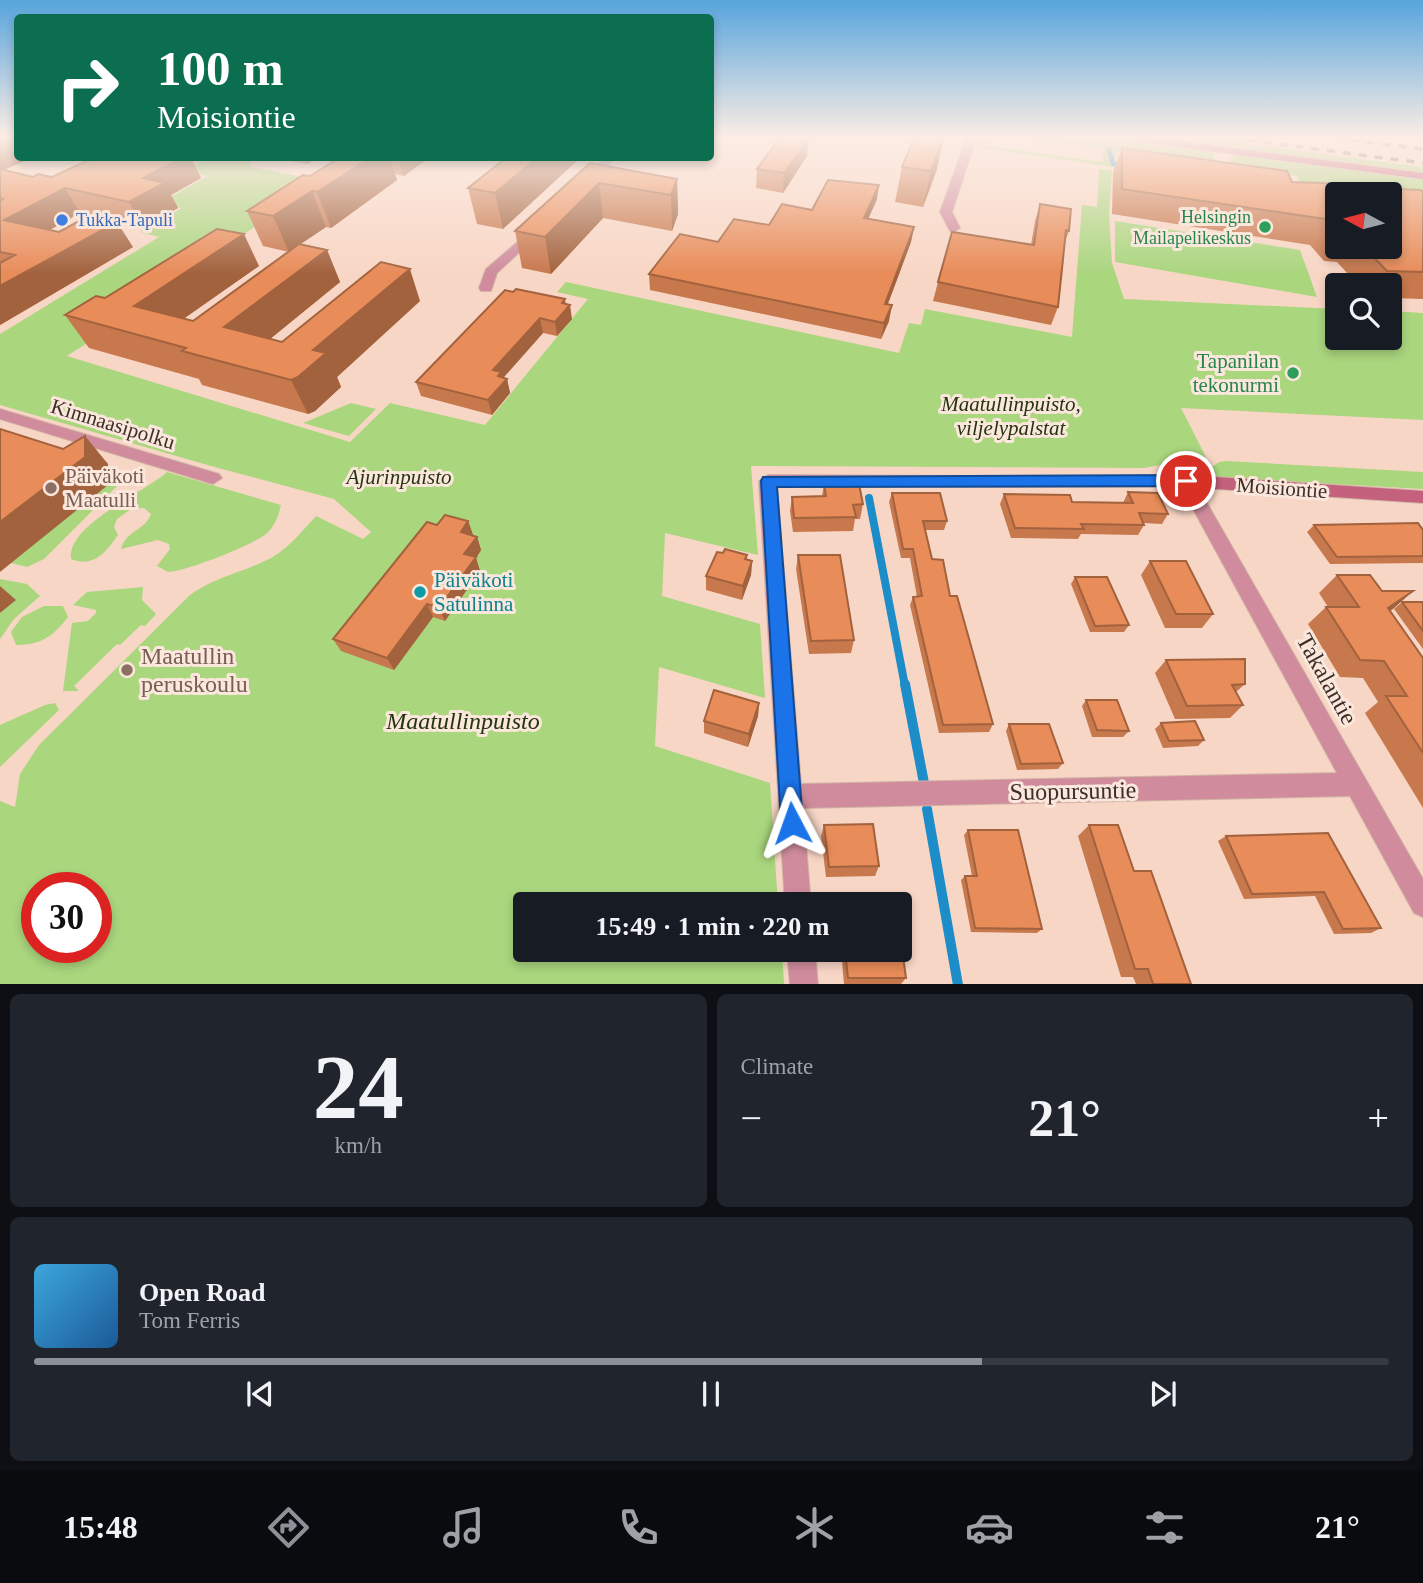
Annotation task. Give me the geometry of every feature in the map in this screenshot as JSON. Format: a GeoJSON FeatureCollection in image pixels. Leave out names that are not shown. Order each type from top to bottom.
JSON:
{"type":"FeatureCollection","features":[{"type":"Feature","properties":{"kind":"main road","name":"Moisiontie"},"geometry":{"type":"LineString","coordinates":[[1186,481],[1423,497]]}},
{"type":"Feature","properties":{"kind":"street"},"geometry":{"type":"LineString","coordinates":[[574,193],[585,182]]}},
{"type":"Feature","properties":{"kind":"street"},"geometry":{"type":"LineString","coordinates":[[954,228],[946,212],[956,182]]}},
{"type":"Feature","properties":{"kind":"street"},"geometry":{"type":"LineString","coordinates":[[486,288],[491,272],[548,218]]}},
{"type":"Feature","properties":{"kind":"street","name":"Kimnaasipolku"},"geometry":{"type":"LineString","coordinates":[[0,414],[214,478]]}},
{"type":"Feature","properties":{"kind":"street","name":"Moisiontie"},"geometry":{"type":"LineString","coordinates":[[797,892],[768,481],[1186,481]]}},
{"type":"Feature","properties":{"kind":"street","name":"Takalantie"},"geometry":{"type":"LineString","coordinates":[[1186,481],[1423,904]]}},
{"type":"Feature","properties":{"kind":"street","name":"Suopursuntie"},"geometry":{"type":"LineString","coordinates":[[790,796],[1356,784]]}},
{"type":"Feature","properties":{"kind":"street"},"geometry":{"type":"LineString","coordinates":[[802,962],[804,984]]}},
{"type":"Feature","properties":{"kind":"green space","name":"Maatullinpuisto"},"geometry":{"type":"Polygon","coordinates":[[[197,182],[323,182],[226,246],[227,253],[67,356],[350,442],[390,403],[485,425],[588,299],[557,292],[566,282],[899,353],[909,323],[921,325],[925,309],[1072,337],[1082,205],[1097,207],[1098,182],[1111,182],[1109,214],[1112,263],[1124,299],[1325,308],[1325,350],[1402,350],[1402,312],[1423,313],[1423,420],[1181,408],[1206,457],[1144,468],[751,466],[758,555],[665,533],[662,596],[760,624],[765,698],[659,667],[655,746],[770,783],[777,892],[513,892],[513,962],[783,962],[784,984],[0,984],[0,801],[15,807],[20,774],[39,745],[199,589],[278,554],[316,516],[363,539],[371,532],[334,499],[0,405],[0,334],[159,237],[140,232],[182,208],[160,203],[197,182]]]}},
{"type":"Feature","properties":{"kind":"green space"},"geometry":{"type":"Polygon","coordinates":[[[1299,182],[1423,182],[1423,194],[1402,191],[1402,182],[1325,182],[1325,192],[1301,188],[1299,182]]]}},
{"type":"Feature","properties":{"kind":"green space"},"geometry":{"type":"Polygon","coordinates":[[[1115,221],[1300,250],[1317,297],[1115,262],[1115,221]]]}},
{"type":"Feature","properties":{"kind":"green space"},"geometry":{"type":"Polygon","coordinates":[[[351,403],[376,409],[349,436],[303,423],[351,403]]]}},
{"type":"Feature","properties":{"kind":"green space"},"geometry":{"type":"Polygon","coordinates":[[[1219,462],[1423,472],[1423,489],[1207,477],[1205,472],[1219,462]]]}},
{"type":"Feature","properties":{"kind":"green space"},"geometry":{"type":"Polygon","coordinates":[[[123,472],[121,482],[44,559],[27,567],[11,563],[123,472]]]}},
{"type":"Feature","properties":{"kind":"green space"},"geometry":{"type":"Polygon","coordinates":[[[167,472],[281,505],[276,521],[266,534],[247,545],[203,563],[168,572],[157,566],[170,549],[169,544],[158,540],[121,549],[127,538],[148,520],[151,514],[144,508],[131,509],[117,519],[114,527],[118,535],[99,557],[86,561],[71,559],[73,546],[94,522],[167,472]]]}},
{"type":"Feature","properties":{"kind":"green space"},"geometry":{"type":"Polygon","coordinates":[[[0,579],[27,584],[40,596],[14,619],[0,639],[0,613],[15,600],[0,594],[0,579]]]}},
{"type":"Feature","properties":{"kind":"green space"},"geometry":{"type":"Polygon","coordinates":[[[143,587],[142,600],[156,614],[145,626],[141,625],[120,645],[117,644],[74,686],[79,691],[63,691],[72,623],[88,621],[96,613],[96,610],[73,605],[87,592],[143,587]]]}},
{"type":"Feature","properties":{"kind":"green space"},"geometry":{"type":"Polygon","coordinates":[[[44,606],[63,606],[68,617],[57,630],[45,638],[16,645],[11,632],[22,617],[44,606]]]}},
{"type":"Feature","properties":{"kind":"green space"},"geometry":{"type":"Polygon","coordinates":[[[55,703],[59,710],[0,767],[0,725],[55,703]]]}},
{"type":"Feature","properties":{"kind":"building"},"geometry":{"type":"Polygon","coordinates":[[[0,182],[164,183],[129,202],[65,188],[4,220],[59,232],[90,215],[117,222],[0,286],[0,263],[15,255],[0,252],[0,201],[3,199],[0,198],[0,182]]]}},
{"type":"Feature","properties":{"kind":"building"},"geometry":{"type":"Polygon","coordinates":[[[292,182],[333,182],[317,192],[312,191],[273,216],[247,211],[292,182]]]}},
{"type":"Feature","properties":{"kind":"building"},"geometry":{"type":"Polygon","coordinates":[[[476,182],[508,182],[495,193],[468,188],[476,182]]]}},
{"type":"Feature","properties":{"kind":"building"},"geometry":{"type":"Polygon","coordinates":[[[569,182],[676,182],[671,195],[599,183],[545,237],[515,231],[569,182]]]}},
{"type":"Feature","properties":{"kind":"building"},"geometry":{"type":"Polygon","coordinates":[[[827,182],[879,185],[864,218],[914,227],[885,304],[892,305],[884,323],[649,274],[680,234],[718,242],[734,219],[769,225],[782,204],[812,210],[827,182]]]}},
{"type":"Feature","properties":{"kind":"building"},"geometry":{"type":"Polygon","coordinates":[[[1122,182],[1325,183],[1325,219],[1122,189],[1122,182]]]}},
{"type":"Feature","properties":{"kind":"building"},"geometry":{"type":"Polygon","coordinates":[[[1402,189],[1421,190],[1423,272],[1387,271],[1376,259],[1402,259],[1402,189]]]}},
{"type":"Feature","properties":{"kind":"building"},"geometry":{"type":"Polygon","coordinates":[[[1040,204],[1071,209],[1069,231],[1066,230],[1058,307],[938,282],[952,232],[1034,245],[1040,204]]]}},
{"type":"Feature","properties":{"kind":"building"},"geometry":{"type":"Polygon","coordinates":[[[217,229],[244,234],[134,306],[193,321],[299,244],[327,250],[224,327],[282,342],[381,262],[410,269],[313,350],[326,353],[291,380],[182,351],[186,348],[65,315],[96,296],[105,298],[217,229]]]}},
{"type":"Feature","properties":{"kind":"building"},"geometry":{"type":"Polygon","coordinates":[[[516,289],[565,299],[562,303],[570,305],[555,322],[540,318],[493,370],[501,372],[498,376],[507,379],[488,400],[416,382],[505,290],[513,292],[516,289]]]}},
{"type":"Feature","properties":{"kind":"building"},"geometry":{"type":"Polygon","coordinates":[[[0,429],[63,449],[85,436],[85,457],[0,522],[0,429]]]}},
{"type":"Feature","properties":{"kind":"building"},"geometry":{"type":"Polygon","coordinates":[[[859,484],[863,504],[853,505],[856,517],[794,518],[792,497],[826,496],[824,485],[859,484]]]}},
{"type":"Feature","properties":{"kind":"building"},"geometry":{"type":"Polygon","coordinates":[[[1128,492],[1158,493],[1168,514],[1139,513],[1144,525],[1081,524],[1084,529],[1015,528],[1004,494],[1070,495],[1072,502],[1133,503],[1128,492]]]}},
{"type":"Feature","properties":{"kind":"building"},"geometry":{"type":"Polygon","coordinates":[[[892,493],[940,493],[947,521],[923,521],[932,559],[943,560],[950,596],[957,596],[993,724],[943,725],[913,597],[922,596],[913,549],[903,549],[892,493]]]}},
{"type":"Feature","properties":{"kind":"building","name":"Päiväkoti Satulinna"},"geometry":{"type":"Polygon","coordinates":[[[445,515],[468,521],[461,532],[477,537],[464,554],[476,557],[439,608],[427,604],[387,658],[333,639],[427,522],[437,525],[445,515]]]}},
{"type":"Feature","properties":{"kind":"building"},"geometry":{"type":"Polygon","coordinates":[[[1418,523],[1423,530],[1423,556],[1337,557],[1314,525],[1418,523]]]}},
{"type":"Feature","properties":{"kind":"building"},"geometry":{"type":"Polygon","coordinates":[[[725,549],[747,555],[745,559],[752,561],[743,586],[706,576],[717,552],[723,553],[725,549]]]}},
{"type":"Feature","properties":{"kind":"building"},"geometry":{"type":"Polygon","coordinates":[[[798,555],[840,555],[854,640],[811,641],[798,555]]]}},
{"type":"Feature","properties":{"kind":"building"},"geometry":{"type":"Polygon","coordinates":[[[1150,561],[1186,561],[1213,614],[1176,614],[1150,561]]]}},
{"type":"Feature","properties":{"kind":"building"},"geometry":{"type":"Polygon","coordinates":[[[1337,575],[1370,575],[1382,591],[1413,591],[1388,608],[1423,658],[1423,753],[1386,696],[1407,696],[1384,661],[1360,660],[1326,607],[1359,607],[1337,575]]]}},
{"type":"Feature","properties":{"kind":"building"},"geometry":{"type":"Polygon","coordinates":[[[1075,577],[1107,577],[1129,625],[1095,626],[1075,577]]]}},
{"type":"Feature","properties":{"kind":"building"},"geometry":{"type":"Polygon","coordinates":[[[1402,602],[1423,602],[1423,631],[1402,602]]]}},
{"type":"Feature","properties":{"kind":"building"},"geometry":{"type":"Polygon","coordinates":[[[1245,659],[1245,684],[1232,685],[1243,705],[1187,706],[1166,660],[1245,659]]]}},
{"type":"Feature","properties":{"kind":"building"},"geometry":{"type":"Polygon","coordinates":[[[714,690],[759,703],[749,734],[704,721],[714,690]]]}},
{"type":"Feature","properties":{"kind":"building"},"geometry":{"type":"Polygon","coordinates":[[[1086,700],[1117,700],[1129,731],[1097,730],[1086,700]]]}},
{"type":"Feature","properties":{"kind":"building"},"geometry":{"type":"Polygon","coordinates":[[[1195,721],[1204,740],[1169,741],[1161,723],[1195,721]]]}},
{"type":"Feature","properties":{"kind":"building"},"geometry":{"type":"Polygon","coordinates":[[[1009,724],[1049,724],[1063,763],[1021,764],[1009,724]]]}},
{"type":"Feature","properties":{"kind":"building"},"geometry":{"type":"Polygon","coordinates":[[[873,824],[879,866],[829,867],[824,825],[873,824]]]}},
{"type":"Feature","properties":{"kind":"building"},"geometry":{"type":"Polygon","coordinates":[[[1089,825],[1118,825],[1134,871],[1151,871],[1191,984],[1153,984],[1148,969],[1135,969],[1089,825]]]}},
{"type":"Feature","properties":{"kind":"building"},"geometry":{"type":"Polygon","coordinates":[[[968,830],[1018,830],[1042,929],[975,928],[965,876],[977,876],[968,830]]]}},
{"type":"Feature","properties":{"kind":"building"},"geometry":{"type":"Polygon","coordinates":[[[1328,833],[1381,928],[1343,929],[1324,892],[1252,894],[1226,836],[1328,833]]]}},
{"type":"Feature","properties":{"kind":"building"},"geometry":{"type":"Polygon","coordinates":[[[846,962],[904,962],[906,978],[848,978],[846,962]]]}},
{"type":"Feature","properties":{"kind":"waterway"},"geometry":{"type":"LineString","coordinates":[[869,498],[905,686]]}},
{"type":"Feature","properties":{"kind":"waterway"},"geometry":{"type":"LineString","coordinates":[[905,684],[924,783]]}},
{"type":"Feature","properties":{"kind":"waterway"},"geometry":{"type":"LineString","coordinates":[[927,809],[958,984]]}},
{"type":"Feature","properties":{"kind":"place","name":"Tukka-Tapuli"},"geometry":{"type":"Point","coordinates":[62,220]}},
{"type":"Feature","properties":{"kind":"place","name":"Helsingin Mailapelikeskus"},"geometry":{"type":"Point","coordinates":[1265,227]}},
{"type":"Feature","properties":{"kind":"place","name":"Tapanilan tekonurmi"},"geometry":{"type":"Point","coordinates":[1293,373]}},
{"type":"Feature","properties":{"kind":"place","name":"Päiväkoti Maatulli"},"geometry":{"type":"Point","coordinates":[51,488]}},
{"type":"Feature","properties":{"kind":"place","name":"Päiväkoti Satulinna"},"geometry":{"type":"Point","coordinates":[420,592]}},
{"type":"Feature","properties":{"kind":"place","name":"Maatullin peruskoulu"},"geometry":{"type":"Point","coordinates":[127,670]}},
{"type":"Feature","properties":{"kind":"route"},"geometry":{"type":"LineString","coordinates":[[792,823],[768,481],[1186,481]]}},
{"type":"Feature","properties":{"kind":"park label","name":"Maatullinpuisto, viljelypalstat"},"geometry":{"type":"Point","coordinates":[1011,416]}},
{"type":"Feature","properties":{"kind":"park label","name":"Ajurinpuisto"},"geometry":{"type":"Point","coordinates":[399,477]}}]}
